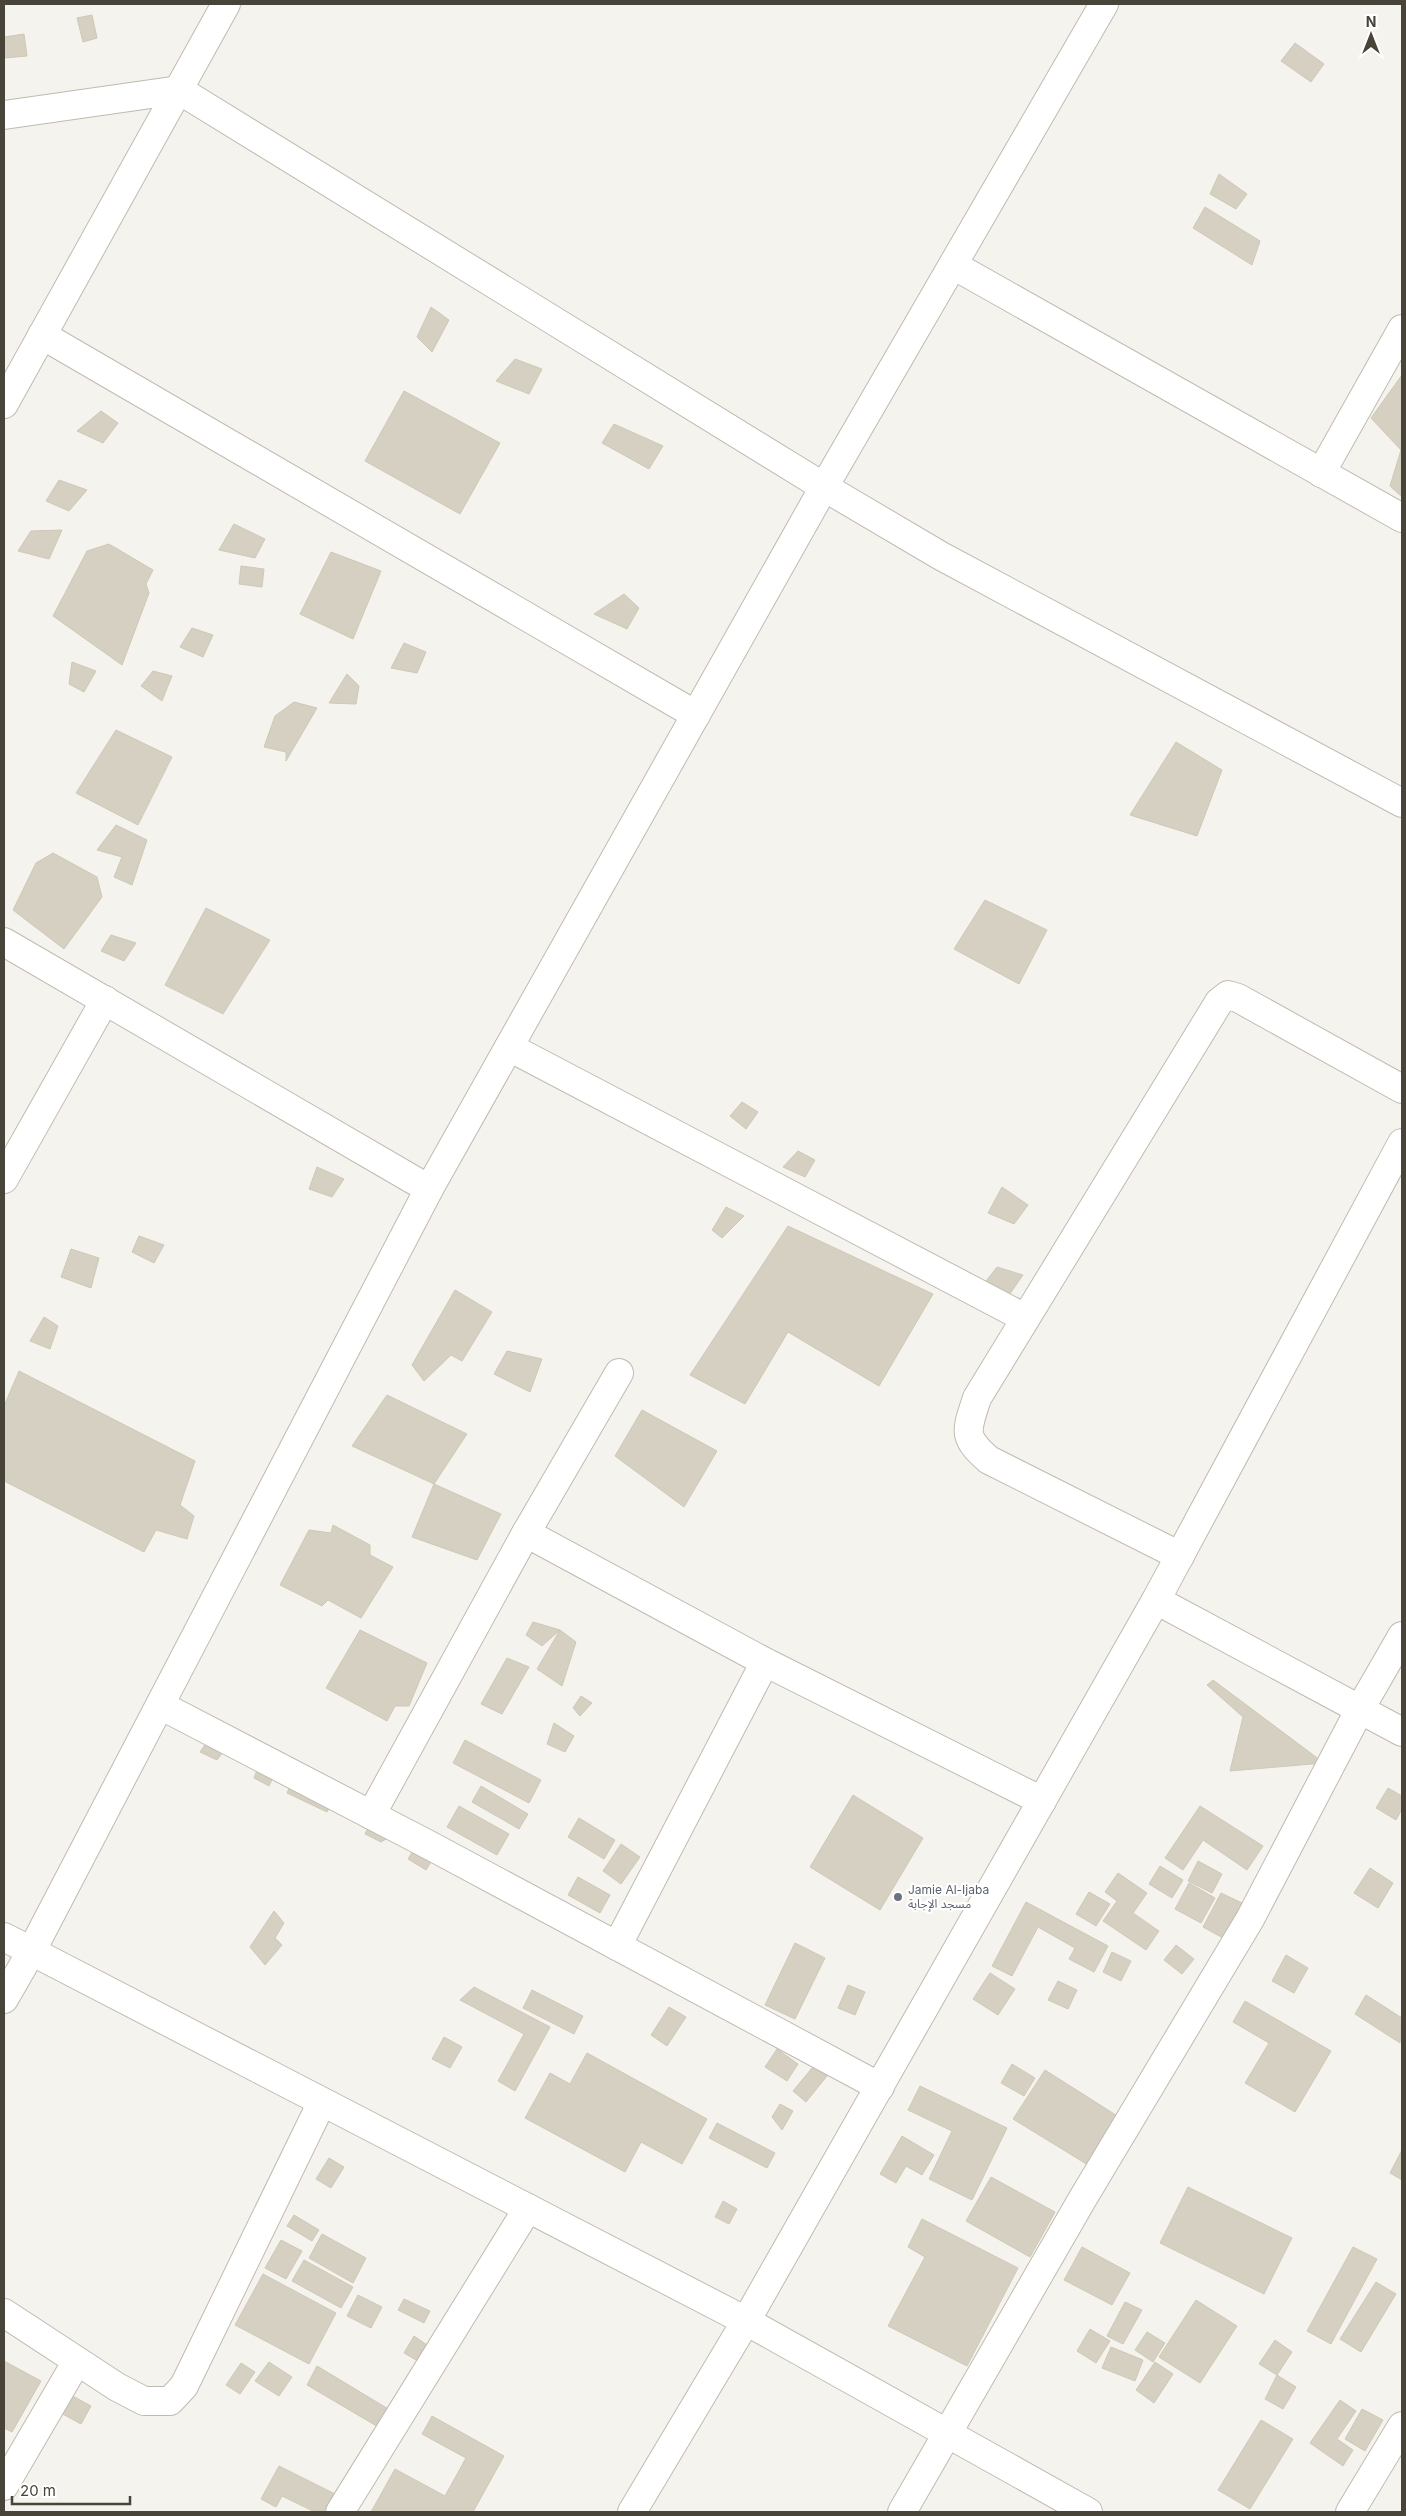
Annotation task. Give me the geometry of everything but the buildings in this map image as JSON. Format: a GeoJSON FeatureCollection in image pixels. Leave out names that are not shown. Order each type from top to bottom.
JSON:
{"type":"FeatureCollection","features":[{"type":"Feature","properties":{"kind":"street"},"geometry":{"type":"LineString","coordinates":[[4,404],[226,4]]}},
{"type":"Feature","properties":{"kind":"street"},"geometry":{"type":"LineString","coordinates":[[4,1999],[31,1952],[429,1189],[824,487],[1104,4]]}},
{"type":"Feature","properties":{"kind":"street"},"geometry":{"type":"LineString","coordinates":[[4,115],[179,90],[824,487],[950,560],[1402,803]]}},
{"type":"Feature","properties":{"kind":"street"},"geometry":{"type":"LineString","coordinates":[[953,265],[1402,518]]}},
{"type":"Feature","properties":{"kind":"street"},"geometry":{"type":"LineString","coordinates":[[1321,473],[1402,329]]}},
{"type":"Feature","properties":{"kind":"street"},"geometry":{"type":"LineString","coordinates":[[42,335],[696,715]]}},
{"type":"Feature","properties":{"kind":"street"},"geometry":{"type":"LineString","coordinates":[[4,942],[429,1189]]}},
{"type":"Feature","properties":{"kind":"street"},"geometry":{"type":"LineString","coordinates":[[1180,1556],[989,1460],[974,1446],[967,1430],[977,1398],[1219,1002],[1228,995],[1238,998],[1402,1089]]}},
{"type":"Feature","properties":{"kind":"street"},"geometry":{"type":"LineString","coordinates":[[4,1179],[105,1000]]}},
{"type":"Feature","properties":{"kind":"street"},"geometry":{"type":"LineString","coordinates":[[508,1047],[1025,1318]]}},
{"type":"Feature","properties":{"kind":"street"},"geometry":{"type":"LineString","coordinates":[[632,2512],[746,2320],[880,2087],[1156,1600],[1402,1143]]}},
{"type":"Feature","properties":{"kind":"street"},"geometry":{"type":"LineString","coordinates":[[371,1815],[526,1533],[618,1373]]}},
{"type":"Feature","properties":{"kind":"street"},"geometry":{"type":"LineString","coordinates":[[526,1533],[765,1662],[1042,1801]]}},
{"type":"Feature","properties":{"kind":"street"},"geometry":{"type":"LineString","coordinates":[[1156,1600],[1402,1732]]}},
{"type":"Feature","properties":{"kind":"street"},"geometry":{"type":"LineString","coordinates":[[902,2512],[1083,2198],[1250,1920],[1360,1709],[1402,1636]]}},
{"type":"Feature","properties":{"kind":"street"},"geometry":{"type":"LineString","coordinates":[[617,1946],[765,1662]]}},
{"type":"Feature","properties":{"kind":"street"},"geometry":{"type":"LineString","coordinates":[[160,1705],[371,1815],[880,2087]]}},
{"type":"Feature","properties":{"kind":"street"},"geometry":{"type":"LineString","coordinates":[[4,1937],[746,2320],[1088,2512]]}},
{"type":"Feature","properties":{"kind":"street"},"geometry":{"type":"LineString","coordinates":[[4,2313],[117,2387],[144,2401],[170,2401],[184,2386],[322,2102]]}},
{"type":"Feature","properties":{"kind":"street"},"geometry":{"type":"LineString","coordinates":[[340,2512],[528,2208]]}},
{"type":"Feature","properties":{"kind":"street"},"geometry":{"type":"LineString","coordinates":[[4,2486],[77,2361]]}},
{"type":"Feature","properties":{"kind":"street"},"geometry":{"type":"LineString","coordinates":[[1350,2512],[1402,2426]]}},
{"type":"Feature","properties":{"kind":"place","name":"Jamie Al-Ijaba مسجد الإجابة"},"geometry":{"type":"Point","coordinates":[898,1897]}}]}
